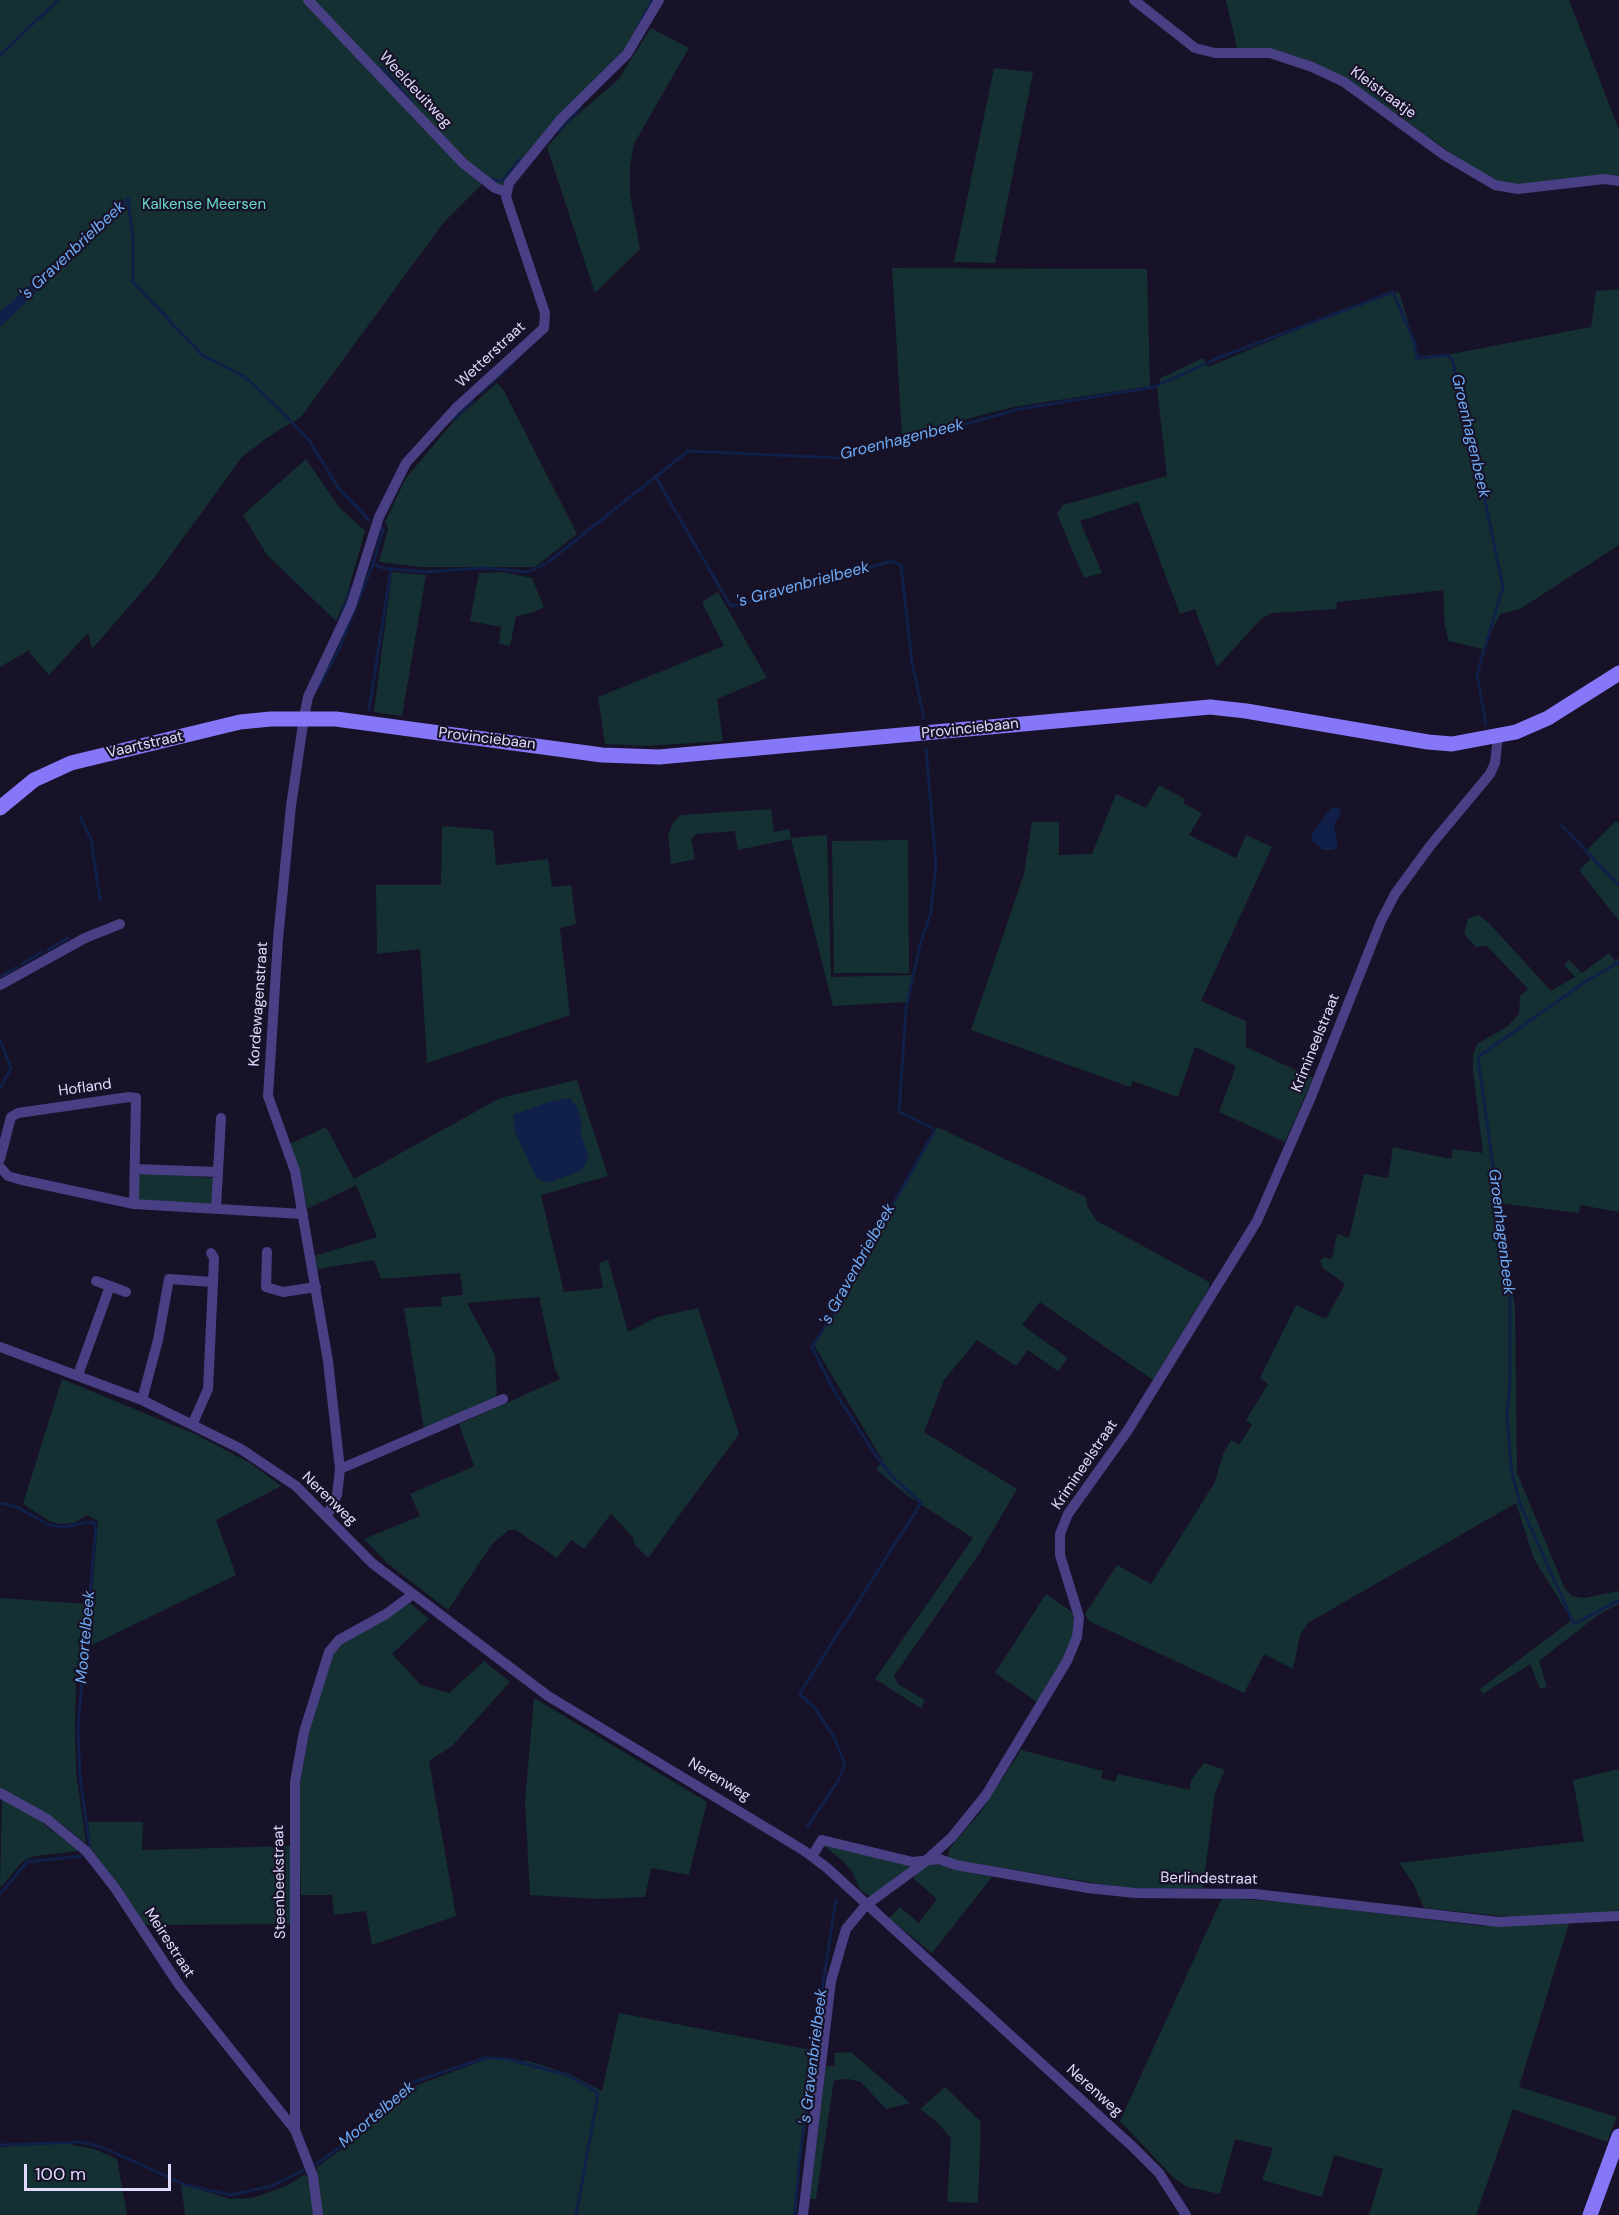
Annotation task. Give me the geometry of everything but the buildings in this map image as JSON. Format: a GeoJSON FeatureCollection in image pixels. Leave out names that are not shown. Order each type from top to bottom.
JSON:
{"type":"FeatureCollection","features":[{"type":"Feature","properties":{"kind":"main road","name":"Provinciebaan"},"geometry":{"type":"LineString","coordinates":[[304,717],[628,757],[709,754],[1210,707],[1452,744],[1498,737],[1548,718],[1619,673]]}},
{"type":"Feature","properties":{"kind":"main road","name":"Vaartstraat"},"geometry":{"type":"LineString","coordinates":[[0,808],[34,780],[72,763],[240,722],[304,717]]}},
{"type":"Feature","properties":{"kind":"main road"},"geometry":{"type":"LineString","coordinates":[[1590,2215],[1619,2136]]}},
{"type":"Feature","properties":{"kind":"street","name":"Weeldeuitweg"},"geometry":{"type":"LineString","coordinates":[[308,0],[463,163],[495,188],[507,192]]}},
{"type":"Feature","properties":{"kind":"street"},"geometry":{"type":"LineString","coordinates":[[507,192],[509,183],[561,119],[627,54],[659,0]]}},
{"type":"Feature","properties":{"kind":"street","name":"Kleistraatje"},"geometry":{"type":"LineString","coordinates":[[1134,0],[1195,48],[1215,54],[1270,53],[1312,67],[1344,82],[1444,155],[1495,185],[1518,189],[1604,179],[1619,181]]}},
{"type":"Feature","properties":{"kind":"street","name":"Wetterstraat"},"geometry":{"type":"LineString","coordinates":[[304,717],[308,697],[351,606],[378,517],[406,463],[456,408],[544,328],[545,313],[506,197],[507,192]]}},
{"type":"Feature","properties":{"kind":"street","name":"Kordewagenstraat"},"geometry":{"type":"LineString","coordinates":[[304,717],[291,806],[278,939],[268,1096],[295,1171],[328,1361],[340,1469],[338,1495],[327,1516]]}},
{"type":"Feature","properties":{"kind":"street","name":"Krimineelstraat"},"geometry":{"type":"LineString","coordinates":[[803,2215],[831,1981],[846,1929],[866,1905],[928,1859],[952,1837],[986,1795],[1067,1661],[1077,1636],[1079,1617],[1060,1555],[1060,1534],[1068,1514],[1128,1430],[1257,1221],[1311,1097],[1381,921],[1395,894],[1430,846],[1490,774],[1495,763],[1498,737]]}},
{"type":"Feature","properties":{"kind":"street"},"geometry":{"type":"LineString","coordinates":[[0,985],[85,938],[120,924]]}},
{"type":"Feature","properties":{"kind":"street","name":"Hofland"},"geometry":{"type":"LineString","coordinates":[[0,1159],[11,1117],[18,1113],[129,1097],[136,1098],[138,1106],[134,1204]]}},
{"type":"Feature","properties":{"kind":"street"},"geometry":{"type":"LineString","coordinates":[[216,1208],[221,1118]]}},
{"type":"Feature","properties":{"kind":"street"},"geometry":{"type":"LineString","coordinates":[[0,1167],[8,1176],[22,1180],[134,1204],[303,1214]]}},
{"type":"Feature","properties":{"kind":"street"},"geometry":{"type":"LineString","coordinates":[[135,1169],[218,1172]]}},
{"type":"Feature","properties":{"kind":"street"},"geometry":{"type":"LineString","coordinates":[[267,1252],[266,1287],[283,1292],[316,1287]]}},
{"type":"Feature","properties":{"kind":"street"},"geometry":{"type":"LineString","coordinates":[[193,1423],[208,1389],[214,1258],[211,1253]]}},
{"type":"Feature","properties":{"kind":"street"},"geometry":{"type":"LineString","coordinates":[[142,1400],[158,1340],[169,1279],[213,1282]]}},
{"type":"Feature","properties":{"kind":"street"},"geometry":{"type":"LineString","coordinates":[[96,1281],[126,1292]]}},
{"type":"Feature","properties":{"kind":"street"},"geometry":{"type":"LineString","coordinates":[[78,1375],[110,1286]]}},
{"type":"Feature","properties":{"kind":"street","name":"Nerenweg"},"geometry":{"type":"LineString","coordinates":[[0,1347],[142,1400],[242,1449],[277,1472],[327,1516],[372,1563],[548,1696],[782,1835],[812,1856],[1133,2146],[1159,2174],[1186,2215]]}},
{"type":"Feature","properties":{"kind":"street"},"geometry":{"type":"LineString","coordinates":[[340,1469],[504,1400]]}},
{"type":"Feature","properties":{"kind":"street","name":"Steenbeekstraat"},"geometry":{"type":"LineString","coordinates":[[318,2215],[313,2176],[295,2130],[297,1938],[294,1802],[304,1732],[322,1665],[329,1652],[339,1640],[386,1614],[412,1595]]}},
{"type":"Feature","properties":{"kind":"street","name":"Meirestraat"},"geometry":{"type":"LineString","coordinates":[[0,1793],[47,1819],[86,1851],[115,1888],[179,1985],[295,2130]]}},
{"type":"Feature","properties":{"kind":"street","name":"Berlindestraat"},"geometry":{"type":"LineString","coordinates":[[812,1856],[822,1840],[913,1862],[928,1859],[1088,1888],[1135,1893],[1255,1894],[1499,1922],[1619,1916]]}},
{"type":"Feature","properties":{"kind":"green space","name":"Kalkense Meersen"},"geometry":{"type":"Polygon","coordinates":[[[0,0],[652,0],[627,46],[496,192],[482,184],[444,222],[301,417],[268,437],[242,457],[154,578],[92,649],[88,633],[49,675],[28,651],[0,667],[0,0]]]}},
{"type":"Feature","properties":{"kind":"green space"},"geometry":{"type":"Polygon","coordinates":[[[1226,0],[1569,0],[1619,130],[1619,176],[1511,185],[1496,180],[1473,169],[1366,92],[1283,53],[1237,48],[1226,0]]]}},
{"type":"Feature","properties":{"kind":"green space"},"geometry":{"type":"Polygon","coordinates":[[[651,28],[689,48],[634,144],[630,166],[630,194],[640,249],[595,293],[547,147],[569,122],[618,80],[651,28]]]}},
{"type":"Feature","properties":{"kind":"green space"},"geometry":{"type":"Polygon","coordinates":[[[994,68],[1033,72],[995,263],[954,262],[994,68]]]}},
{"type":"Feature","properties":{"kind":"green space"},"geometry":{"type":"Polygon","coordinates":[[[892,268],[1147,269],[1150,386],[1013,407],[902,436],[892,268]]]}},
{"type":"Feature","properties":{"kind":"green space"},"geometry":{"type":"Polygon","coordinates":[[[1619,289],[1619,545],[1520,609],[1500,614],[1483,649],[1449,641],[1445,627],[1443,590],[1337,602],[1336,609],[1272,613],[1261,619],[1217,667],[1195,609],[1180,614],[1138,502],[1080,521],[1102,573],[1084,578],[1057,514],[1063,505],[1167,476],[1157,389],[1161,378],[1203,358],[1208,367],[1349,308],[1399,292],[1420,360],[1591,327],[1596,291],[1619,289]]]}},
{"type":"Feature","properties":{"kind":"green space"},"geometry":{"type":"Polygon","coordinates":[[[497,383],[503,389],[577,534],[535,567],[422,567],[379,562],[388,529],[385,522],[406,478],[454,421],[497,383]]]}},
{"type":"Feature","properties":{"kind":"green space"},"geometry":{"type":"Polygon","coordinates":[[[306,459],[339,507],[365,531],[347,595],[336,621],[267,555],[243,515],[306,459]]]}},
{"type":"Feature","properties":{"kind":"green space"},"geometry":{"type":"Polygon","coordinates":[[[392,572],[426,575],[402,716],[374,712],[392,572]]]}},
{"type":"Feature","properties":{"kind":"green space"},"geometry":{"type":"Polygon","coordinates":[[[502,572],[532,578],[544,607],[532,613],[516,616],[510,646],[499,644],[501,627],[470,621],[479,573],[502,572]]]}},
{"type":"Feature","properties":{"kind":"green space"},"geometry":{"type":"Polygon","coordinates":[[[718,592],[767,678],[717,699],[723,741],[646,746],[605,744],[598,697],[724,646],[702,602],[718,592]]]}},
{"type":"Feature","properties":{"kind":"green space"},"geometry":{"type":"Polygon","coordinates":[[[1159,785],[1185,799],[1183,803],[1202,813],[1189,835],[1236,858],[1246,835],[1272,847],[1201,1001],[1246,1021],[1246,1047],[1313,1078],[1285,1142],[1219,1112],[1236,1066],[1195,1047],[1178,1097],[1133,1081],[1130,1087],[971,1030],[1024,874],[1032,822],[1059,822],[1059,855],[1092,854],[1116,794],[1146,808],[1159,785]]]}},
{"type":"Feature","properties":{"kind":"green space"},"geometry":{"type":"Polygon","coordinates":[[[771,809],[774,832],[789,829],[791,838],[827,835],[831,977],[915,975],[908,1002],[833,1006],[791,839],[738,850],[735,831],[696,834],[691,839],[695,859],[671,864],[668,835],[674,821],[681,815],[771,809]]]}},
{"type":"Feature","properties":{"kind":"green space"},"geometry":{"type":"Polygon","coordinates":[[[1616,821],[1619,824],[1619,921],[1579,870],[1591,859],[1585,852],[1616,821]]]}},
{"type":"Feature","properties":{"kind":"green space"},"geometry":{"type":"Polygon","coordinates":[[[442,826],[493,830],[496,865],[548,859],[552,887],[571,885],[576,924],[560,928],[570,1015],[427,1063],[420,949],[377,954],[376,885],[441,885],[442,826]]]}},
{"type":"Feature","properties":{"kind":"green space"},"geometry":{"type":"Polygon","coordinates":[[[908,840],[909,973],[834,973],[832,841],[908,840]]]}},
{"type":"Feature","properties":{"kind":"green space"},"geometry":{"type":"Polygon","coordinates":[[[1478,915],[1489,923],[1551,991],[1575,977],[1564,965],[1569,960],[1582,973],[1609,953],[1615,961],[1619,958],[1619,1212],[1580,1205],[1579,1213],[1497,1203],[1515,1306],[1517,1473],[1565,1589],[1572,1596],[1584,1598],[1619,1591],[1619,1604],[1598,1615],[1539,1661],[1547,1687],[1540,1689],[1530,1664],[1483,1694],[1480,1689],[1572,1620],[1534,1559],[1516,1503],[1308,1623],[1300,1635],[1293,1669],[1264,1654],[1244,1693],[1089,1621],[1085,1614],[1117,1565],[1151,1584],[1215,1482],[1223,1454],[1231,1440],[1239,1445],[1252,1425],[1246,1420],[1268,1384],[1260,1378],[1296,1305],[1326,1319],[1345,1284],[1323,1268],[1320,1261],[1324,1257],[1332,1259],[1337,1234],[1349,1238],[1364,1174],[1388,1178],[1393,1147],[1451,1159],[1453,1149],[1483,1153],[1473,1055],[1477,1044],[1508,1026],[1519,1014],[1520,996],[1528,989],[1487,946],[1476,947],[1464,934],[1468,919],[1478,915]]]}},
{"type":"Feature","properties":{"kind":"green space"},"geometry":{"type":"Polygon","coordinates":[[[577,1080],[608,1176],[541,1195],[564,1292],[603,1288],[599,1263],[608,1260],[628,1332],[657,1317],[698,1308],[739,1434],[648,1558],[634,1544],[633,1537],[611,1514],[584,1549],[571,1540],[557,1558],[516,1530],[509,1530],[492,1544],[448,1610],[387,1563],[364,1539],[420,1516],[410,1494],[474,1466],[459,1424],[560,1379],[555,1369],[539,1297],[467,1303],[495,1355],[497,1398],[424,1429],[404,1308],[442,1306],[441,1297],[463,1295],[460,1273],[381,1279],[374,1260],[317,1269],[314,1256],[377,1237],[356,1185],[307,1209],[299,1168],[290,1144],[326,1127],[354,1179],[500,1098],[577,1080]]]}},
{"type":"Feature","properties":{"kind":"green space"},"geometry":{"type":"Polygon","coordinates":[[[937,1127],[1086,1197],[1087,1206],[1097,1221],[1209,1282],[1209,1288],[1153,1380],[1040,1302],[1022,1325],[1068,1358],[1058,1371],[1028,1350],[1016,1366],[977,1340],[944,1380],[924,1432],[1017,1489],[981,1551],[894,1676],[898,1684],[925,1700],[921,1708],[875,1679],[973,1538],[908,1496],[876,1469],[883,1461],[814,1345],[937,1127]]]}},
{"type":"Feature","properties":{"kind":"green space"},"geometry":{"type":"Polygon","coordinates":[[[145,1173],[214,1178],[212,1203],[207,1206],[140,1201],[137,1197],[139,1175],[145,1173]]]}},
{"type":"Feature","properties":{"kind":"green space"},"geometry":{"type":"Polygon","coordinates":[[[62,1379],[197,1435],[250,1463],[281,1486],[216,1520],[236,1575],[88,1647],[98,1521],[87,1515],[74,1523],[59,1524],[51,1522],[23,1504],[62,1379]]]}},
{"type":"Feature","properties":{"kind":"green space"},"geometry":{"type":"Polygon","coordinates":[[[1046,1594],[1072,1612],[1073,1634],[1062,1660],[1037,1702],[995,1673],[1046,1594]]]}},
{"type":"Feature","properties":{"kind":"green space"},"geometry":{"type":"Polygon","coordinates":[[[0,1598],[87,1604],[76,1684],[75,1723],[76,1772],[86,1844],[63,1825],[0,1789],[0,1598]]]}},
{"type":"Feature","properties":{"kind":"green space"},"geometry":{"type":"Polygon","coordinates":[[[410,1603],[429,1619],[392,1654],[421,1685],[449,1693],[484,1661],[510,1682],[452,1746],[429,1761],[456,1916],[372,1945],[366,1911],[334,1915],[332,1895],[301,1895],[298,1797],[309,1730],[332,1656],[343,1643],[410,1603]]]}},
{"type":"Feature","properties":{"kind":"green space"},"geometry":{"type":"Polygon","coordinates":[[[534,1698],[707,1802],[689,1875],[651,1868],[645,1897],[598,1899],[530,1895],[525,1801],[534,1698]]]}},
{"type":"Feature","properties":{"kind":"green space"},"geometry":{"type":"Polygon","coordinates":[[[1021,1750],[1103,1771],[1101,1778],[1115,1782],[1118,1774],[1190,1790],[1191,1780],[1204,1763],[1225,1770],[1215,1793],[1203,1888],[1132,1889],[948,1859],[949,1849],[980,1813],[1021,1750]]]}},
{"type":"Feature","properties":{"kind":"green space"},"geometry":{"type":"Polygon","coordinates":[[[1619,1769],[1619,1912],[1511,1917],[1424,1908],[1413,1883],[1399,1863],[1584,1841],[1573,1780],[1619,1769]]]}},
{"type":"Feature","properties":{"kind":"green space"},"geometry":{"type":"Polygon","coordinates":[[[2,1798],[35,1817],[79,1851],[34,1856],[22,1862],[0,1888],[2,1798]]]}},
{"type":"Feature","properties":{"kind":"green space"},"geometry":{"type":"Polygon","coordinates":[[[88,1822],[143,1822],[142,1850],[290,1846],[293,1924],[145,1925],[90,1847],[88,1822]]]}},
{"type":"Feature","properties":{"kind":"green space"},"geometry":{"type":"Polygon","coordinates":[[[823,1845],[914,1865],[871,1897],[860,1890],[853,1873],[843,1861],[823,1845]]]}},
{"type":"Feature","properties":{"kind":"green space"},"geometry":{"type":"Polygon","coordinates":[[[929,1862],[992,1877],[932,1953],[889,1918],[900,1907],[919,1923],[937,1899],[913,1878],[929,1862]]]}},
{"type":"Feature","properties":{"kind":"green space"},"geometry":{"type":"Polygon","coordinates":[[[1222,1898],[1286,1902],[1482,1926],[1569,1923],[1519,2087],[1617,2117],[1607,2142],[1513,2109],[1476,2215],[1369,2215],[1383,2169],[1334,2155],[1322,2197],[1262,2180],[1273,2148],[1235,2139],[1220,2194],[1187,2187],[1173,2177],[1120,2121],[1222,1898]]]}},
{"type":"Feature","properties":{"kind":"green space"},"geometry":{"type":"Polygon","coordinates":[[[619,2013],[816,2051],[793,2215],[321,2215],[317,2167],[345,2147],[407,2089],[487,2059],[502,2058],[524,2065],[525,2060],[567,2073],[602,2091],[619,2013]]]}},
{"type":"Feature","properties":{"kind":"green space"},"geometry":{"type":"Polygon","coordinates":[[[851,2052],[910,2103],[886,2109],[861,2082],[848,2079],[834,2080],[816,2199],[810,2199],[826,2066],[835,2066],[834,2053],[851,2052]]]}},
{"type":"Feature","properties":{"kind":"green space"},"geometry":{"type":"Polygon","coordinates":[[[945,2087],[981,2122],[978,2203],[947,2202],[951,2138],[937,2122],[920,2109],[945,2087]]]}},
{"type":"Feature","properties":{"kind":"green space"},"geometry":{"type":"Polygon","coordinates":[[[63,2143],[94,2149],[117,2159],[127,2215],[0,2215],[0,2147],[63,2143]]]}},
{"type":"Feature","properties":{"kind":"green space"},"geometry":{"type":"Polygon","coordinates":[[[305,2174],[310,2179],[314,2215],[185,2215],[181,2184],[231,2199],[252,2198],[287,2186],[305,2174]]]}},
{"type":"Feature","properties":{"kind":"water"},"geometry":{"type":"Polygon","coordinates":[[[126,199],[125,207],[0,327],[0,312],[126,199]]]}},
{"type":"Feature","properties":{"kind":"water"},"geometry":{"type":"Polygon","coordinates":[[[1331,808],[1339,808],[1341,812],[1334,825],[1338,846],[1333,850],[1323,850],[1312,841],[1312,833],[1331,808]]]}},
{"type":"Feature","properties":{"kind":"water"},"geometry":{"type":"Polygon","coordinates":[[[570,1098],[577,1107],[582,1126],[580,1132],[589,1158],[581,1171],[550,1182],[543,1181],[536,1177],[515,1132],[513,1115],[549,1102],[570,1098]]]}},
{"type":"Feature","properties":{"kind":"waterway"},"geometry":{"type":"LineString","coordinates":[[0,55],[58,0]]}},
{"type":"Feature","properties":{"kind":"waterway"},"geometry":{"type":"LineString","coordinates":[[639,25],[652,0]]}},
{"type":"Feature","properties":{"kind":"waterway"},"geometry":{"type":"LineString","coordinates":[[382,67],[411,101]]}},
{"type":"Feature","properties":{"kind":"waterway"},"geometry":{"type":"LineString","coordinates":[[558,131],[581,107]]}},
{"type":"Feature","properties":{"kind":"waterway"},"geometry":{"type":"LineString","coordinates":[[491,179],[502,181],[520,159]]}},
{"type":"Feature","properties":{"kind":"waterway","name":"'s Gravenbrielbeek"},"geometry":{"type":"LineString","coordinates":[[123,203],[128,198],[133,240],[133,282],[202,355],[245,377],[281,411],[309,440],[339,489],[369,520]]}},
{"type":"Feature","properties":{"kind":"waterway","name":"Groenhagenbeek"},"geometry":{"type":"LineString","coordinates":[[1156,386],[1218,358],[1393,292],[1414,341],[1417,358],[1447,355],[1452,359],[1479,472],[1503,587],[1477,674],[1486,725]]}},
{"type":"Feature","properties":{"kind":"waterway"},"geometry":{"type":"LineString","coordinates":[[482,392],[514,362]]}},
{"type":"Feature","properties":{"kind":"waterway","name":"Groenhagenbeek"},"geometry":{"type":"LineString","coordinates":[[380,527],[383,529],[373,564],[383,568],[424,572],[485,568],[528,572],[547,563],[688,451],[841,458],[1020,409],[1154,387]]}},
{"type":"Feature","properties":{"kind":"waterway"},"geometry":{"type":"LineString","coordinates":[[452,420],[473,401]]}},
{"type":"Feature","properties":{"kind":"waterway","name":"'s Gravenbrielbeek"},"geometry":{"type":"LineString","coordinates":[[655,476],[730,605],[734,606],[892,561],[901,565],[912,663],[924,718]]}},
{"type":"Feature","properties":{"kind":"waterway"},"geometry":{"type":"LineString","coordinates":[[318,688],[339,649],[373,564]]}},
{"type":"Feature","properties":{"kind":"waterway"},"geometry":{"type":"LineString","coordinates":[[369,710],[391,569]]}},
{"type":"Feature","properties":{"kind":"waterway"},"geometry":{"type":"LineString","coordinates":[[340,619],[351,588]]}},
{"type":"Feature","properties":{"kind":"waterway","name":"'s Gravenbrielbeek"},"geometry":{"type":"LineString","coordinates":[[807,1827],[838,1781],[845,1765],[835,1739],[815,1708],[800,1695],[921,1503],[891,1475],[877,1457],[834,1391],[812,1347],[851,1286],[862,1259],[934,1132],[933,1128],[899,1112],[906,1008],[920,945],[931,912],[936,864],[926,749]]}},
{"type":"Feature","properties":{"kind":"waterway","name":"Moortelbeek"},"geometry":{"type":"LineString","coordinates":[[80,816],[91,839],[100,900]]}},
{"type":"Feature","properties":{"kind":"waterway","name":"Groenhagenbeek"},"geometry":{"type":"LineString","coordinates":[[1562,826],[1619,885]]}},
{"type":"Feature","properties":{"kind":"waterway","name":"Moortelbeek"},"geometry":{"type":"LineString","coordinates":[[48,950],[68,938]]}},
{"type":"Feature","properties":{"kind":"waterway","name":"Moortelbeek"},"geometry":{"type":"LineString","coordinates":[[22,964],[42,952]]}},
{"type":"Feature","properties":{"kind":"waterway","name":"Groenhagenbeek"},"geometry":{"type":"LineString","coordinates":[[1619,962],[1585,982],[1478,1057],[1510,1291],[1510,1382],[1507,1414],[1511,1468],[1520,1504],[1574,1624],[1619,1600]]}},
{"type":"Feature","properties":{"kind":"waterway","name":"Moortelbeek"},"geometry":{"type":"LineString","coordinates":[[0,977],[17,967]]}},
{"type":"Feature","properties":{"kind":"waterway","name":"Moortelbeek"},"geometry":{"type":"LineString","coordinates":[[0,1040],[11,1068],[0,1088]]}},
{"type":"Feature","properties":{"kind":"waterway","name":"Moortelbeek"},"geometry":{"type":"LineString","coordinates":[[0,1503],[17,1507],[49,1525],[65,1527],[87,1522],[94,1523],[96,1527],[78,1727],[80,1776],[90,1850]]}},
{"type":"Feature","properties":{"kind":"waterway","name":"Moortelbeek"},"geometry":{"type":"LineString","coordinates":[[0,1894],[27,1862],[82,1856]]}},
{"type":"Feature","properties":{"kind":"waterway","name":"'s Gravenbrielbeek"},"geometry":{"type":"LineString","coordinates":[[795,2215],[799,2164],[836,1899]]}},
{"type":"Feature","properties":{"kind":"waterway","name":"Moortelbeek"},"geometry":{"type":"LineString","coordinates":[[316,2164],[353,2138],[414,2082],[485,2058],[508,2059],[567,2075],[594,2090],[598,2095],[576,2215]]}},
{"type":"Feature","properties":{"kind":"waterway","name":"Moortelbeek"},"geometry":{"type":"LineString","coordinates":[[0,2145],[82,2142],[104,2148],[186,2185],[231,2195],[271,2186],[304,2170]]}}]}
